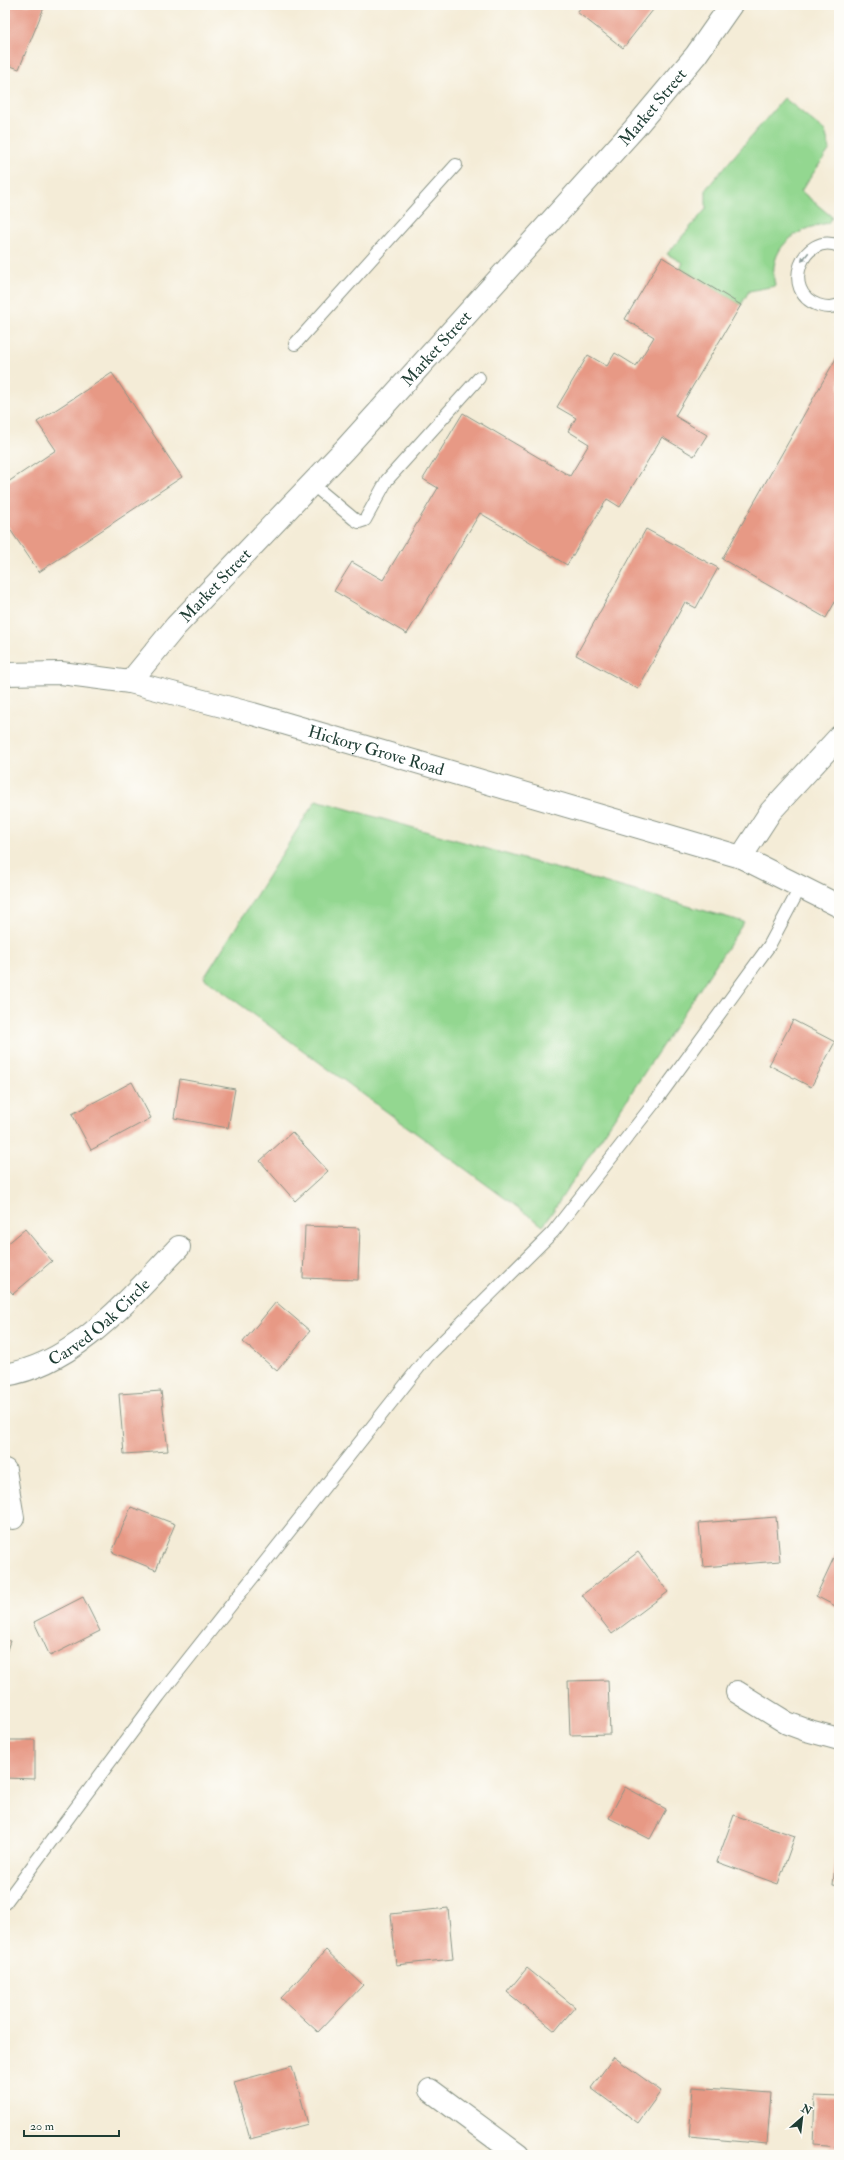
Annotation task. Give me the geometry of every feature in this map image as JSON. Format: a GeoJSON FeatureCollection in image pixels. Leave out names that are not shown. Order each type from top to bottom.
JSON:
{"type":"FeatureCollection","features":[{"type":"Feature","properties":{"kind":"street","name":"Market Street"},"geometry":{"type":"LineString","coordinates":[[130,682],[176,626],[312,484],[634,130],[696,55],[731,5]]}},
{"type":"Feature","properties":{"kind":"street","name":"Hickory Grove Road"},"geometry":{"type":"LineString","coordinates":[[5,674],[61,673],[130,682],[253,714],[741,857],[839,906]]}},
{"type":"Feature","properties":{"kind":"street"},"geometry":{"type":"LineString","coordinates":[[741,857],[762,827],[771,810],[839,737]]}},
{"type":"Feature","properties":{"kind":"street","name":"Carved Oak Circle"},"geometry":{"type":"LineString","coordinates":[[5,1375],[32,1367],[71,1349],[101,1326],[179,1247]]}},
{"type":"Feature","properties":{"kind":"street"},"geometry":{"type":"LineString","coordinates":[[5,1470],[13,1518]]}},
{"type":"Feature","properties":{"kind":"street"},"geometry":{"type":"LineString","coordinates":[[737,1692],[787,1722],[806,1730],[839,1739]]}},
{"type":"Feature","properties":{"kind":"street"},"geometry":{"type":"LineString","coordinates":[[430,2090],[518,2155]]}},
{"type":"Feature","properties":{"kind":"lane"},"geometry":{"type":"LineString","coordinates":[[295,344],[456,165]]}},
{"type":"Feature","properties":{"kind":"lane"},"geometry":{"type":"LineString","coordinates":[[839,246],[826,244],[816,247],[808,252],[798,270],[800,290],[806,298],[815,304],[825,307],[839,305]]}},
{"type":"Feature","properties":{"kind":"lane"},"geometry":{"type":"LineString","coordinates":[[312,484],[354,519],[359,522],[365,520],[387,480],[479,378]]}},
{"type":"Feature","properties":{"kind":"lane"},"geometry":{"type":"LineString","coordinates":[[5,1903],[159,1696],[428,1356],[553,1232],[658,1098],[769,946],[801,886]]}},
{"type":"Feature","properties":{"kind":"green space"},"geometry":{"type":"Polygon","coordinates":[[[784,98],[825,131],[830,149],[801,191],[832,217],[828,223],[804,230],[786,242],[779,251],[775,261],[775,286],[749,291],[741,305],[680,268],[683,263],[667,254],[706,209],[706,189],[784,98]]]}},
{"type":"Feature","properties":{"kind":"green space"},"geometry":{"type":"Polygon","coordinates":[[[316,800],[744,922],[543,1226],[204,978],[316,800]]]}},
{"type":"Feature","properties":{"kind":"building"},"geometry":{"type":"Polygon","coordinates":[[[5,5],[45,5],[19,69],[5,64],[5,5]]]}},
{"type":"Feature","properties":{"kind":"building"},"geometry":{"type":"Polygon","coordinates":[[[583,5],[657,5],[623,48],[577,12],[583,5]]]}},
{"type":"Feature","properties":{"kind":"building"},"geometry":{"type":"Polygon","coordinates":[[[662,257],[741,305],[675,416],[707,435],[694,456],[662,437],[620,507],[607,499],[567,565],[480,513],[407,634],[334,591],[352,562],[383,580],[438,488],[423,479],[463,413],[570,476],[589,444],[568,431],[576,418],[557,407],[588,355],[607,366],[615,353],[636,366],[654,337],[625,319],[662,257]]]}},
{"type":"Feature","properties":{"kind":"building"},"geometry":{"type":"Polygon","coordinates":[[[839,353],[839,595],[826,618],[722,559],[839,353]]]}},
{"type":"Feature","properties":{"kind":"building"},"geometry":{"type":"Polygon","coordinates":[[[112,373],[182,477],[39,572],[5,522],[5,484],[56,450],[37,422],[112,373]]]}},
{"type":"Feature","properties":{"kind":"building"},"geometry":{"type":"Polygon","coordinates":[[[646,529],[718,568],[696,608],[685,602],[638,689],[576,655],[646,529]]]}},
{"type":"Feature","properties":{"kind":"building"},"geometry":{"type":"Polygon","coordinates":[[[793,1020],[835,1042],[811,1087],[769,1065],[793,1020]]]}},
{"type":"Feature","properties":{"kind":"building"},"geometry":{"type":"Polygon","coordinates":[[[180,1079],[235,1089],[228,1128],[174,1118],[180,1079]]]}},
{"type":"Feature","properties":{"kind":"building"},"geometry":{"type":"Polygon","coordinates":[[[132,1082],[151,1118],[91,1150],[72,1114],[132,1082]]]}},
{"type":"Feature","properties":{"kind":"building"},"geometry":{"type":"Polygon","coordinates":[[[292,1132],[328,1171],[295,1201],[260,1161],[292,1132]]]}},
{"type":"Feature","properties":{"kind":"building"},"geometry":{"type":"Polygon","coordinates":[[[305,1226],[360,1228],[358,1280],[303,1278],[305,1226]]]}},
{"type":"Feature","properties":{"kind":"building"},"geometry":{"type":"Polygon","coordinates":[[[25,1229],[52,1261],[13,1294],[5,1285],[5,1246],[25,1229]]]}},
{"type":"Feature","properties":{"kind":"building"},"geometry":{"type":"Polygon","coordinates":[[[276,1302],[310,1331],[277,1371],[243,1342],[276,1302]]]}},
{"type":"Feature","properties":{"kind":"building"},"geometry":{"type":"Polygon","coordinates":[[[161,1391],[168,1451],[124,1454],[119,1394],[161,1391]]]}},
{"type":"Feature","properties":{"kind":"building"},"geometry":{"type":"Polygon","coordinates":[[[131,1507],[175,1524],[156,1570],[112,1552],[131,1507]]]}},
{"type":"Feature","properties":{"kind":"building"},"geometry":{"type":"Polygon","coordinates":[[[776,1517],[780,1561],[703,1567],[699,1523],[776,1517]]]}},
{"type":"Feature","properties":{"kind":"building"},"geometry":{"type":"Polygon","coordinates":[[[837,1551],[839,1552],[839,1608],[816,1596],[837,1551]]]}},
{"type":"Feature","properties":{"kind":"building"},"geometry":{"type":"Polygon","coordinates":[[[638,1552],[668,1592],[612,1634],[582,1595],[638,1552]]]}},
{"type":"Feature","properties":{"kind":"building"},"geometry":{"type":"Polygon","coordinates":[[[83,1597],[100,1631],[50,1656],[34,1622],[83,1597]]]}},
{"type":"Feature","properties":{"kind":"building"},"geometry":{"type":"Polygon","coordinates":[[[5,1640],[10,1641],[5,1656],[5,1640]]]}},
{"type":"Feature","properties":{"kind":"building"},"geometry":{"type":"Polygon","coordinates":[[[608,1680],[610,1734],[570,1735],[568,1681],[608,1680]]]}},
{"type":"Feature","properties":{"kind":"building"},"geometry":{"type":"Polygon","coordinates":[[[5,1740],[35,1740],[35,1779],[5,1778],[5,1740]]]}},
{"type":"Feature","properties":{"kind":"building"},"geometry":{"type":"Polygon","coordinates":[[[625,1787],[666,1809],[650,1839],[609,1818],[625,1787]]]}},
{"type":"Feature","properties":{"kind":"building"},"geometry":{"type":"Polygon","coordinates":[[[734,1815],[795,1836],[778,1884],[717,1862],[734,1815]]]}},
{"type":"Feature","properties":{"kind":"building"},"geometry":{"type":"Polygon","coordinates":[[[839,1835],[839,1886],[833,1885],[839,1835]]]}},
{"type":"Feature","properties":{"kind":"building"},"geometry":{"type":"Polygon","coordinates":[[[448,1908],[453,1959],[396,1965],[391,1914],[448,1908]]]}},
{"type":"Feature","properties":{"kind":"building"},"geometry":{"type":"Polygon","coordinates":[[[326,1950],[363,1985],[318,2032],[281,1998],[326,1950]]]}},
{"type":"Feature","properties":{"kind":"building"},"geometry":{"type":"Polygon","coordinates":[[[527,1968],[575,2007],[555,2031],[507,1992],[527,1968]]]}},
{"type":"Feature","properties":{"kind":"building"},"geometry":{"type":"Polygon","coordinates":[[[614,2057],[661,2091],[638,2123],[591,2088],[614,2057]]]}},
{"type":"Feature","properties":{"kind":"building"},"geometry":{"type":"Polygon","coordinates":[[[292,2066],[308,2124],[250,2139],[234,2082],[292,2066]]]}},
{"type":"Feature","properties":{"kind":"building"},"geometry":{"type":"Polygon","coordinates":[[[693,2087],[771,2093],[767,2144],[689,2137],[693,2087]]]}},
{"type":"Feature","properties":{"kind":"building"},"geometry":{"type":"Polygon","coordinates":[[[815,2096],[839,2097],[839,2147],[813,2145],[815,2096]]]}}]}
